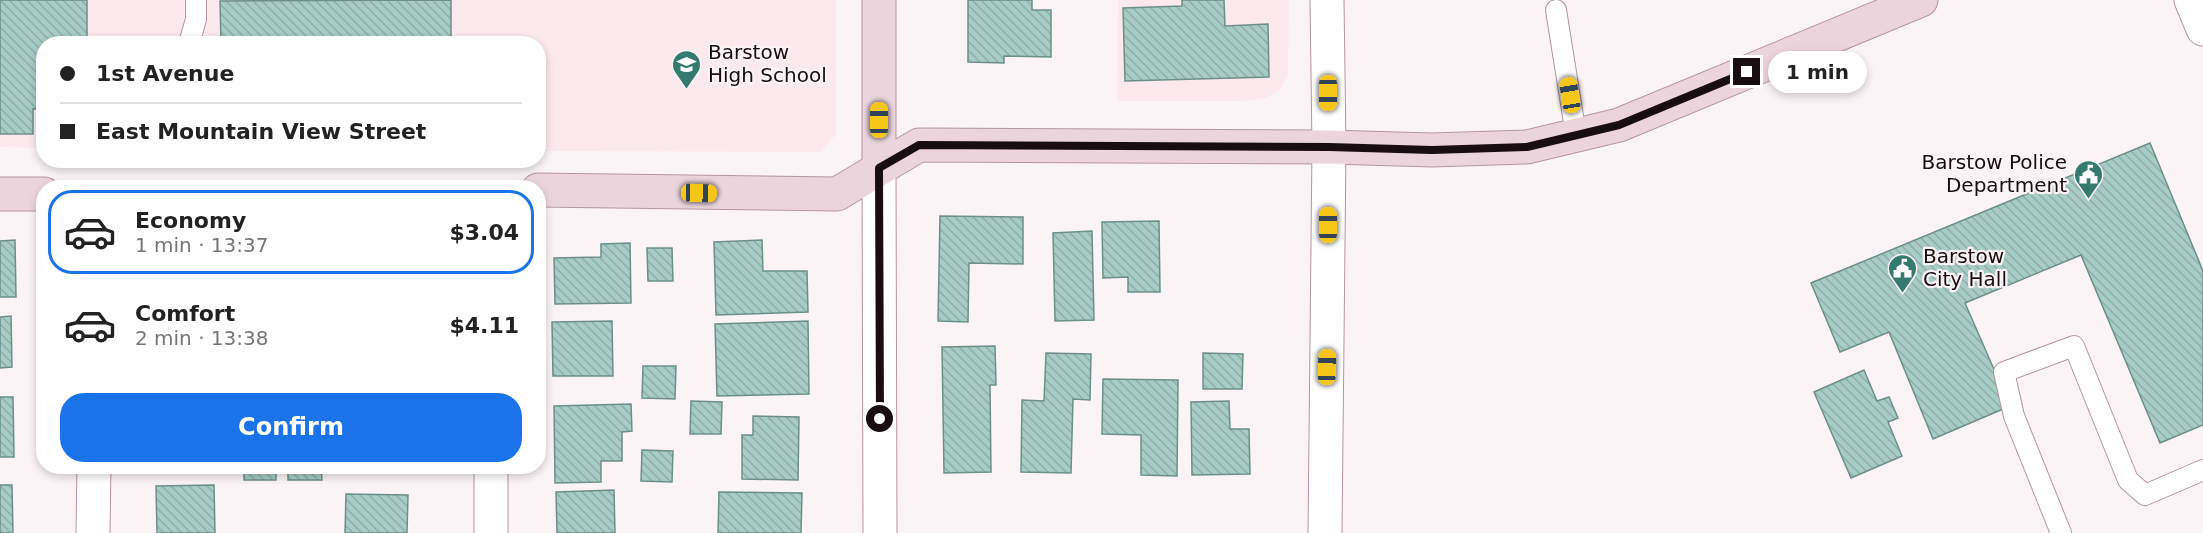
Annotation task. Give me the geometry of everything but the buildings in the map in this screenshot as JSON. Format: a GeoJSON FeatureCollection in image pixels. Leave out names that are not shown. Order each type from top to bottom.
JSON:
{"type":"FeatureCollection","features":[{"type":"Feature","properties":{"kind":"street"},"geometry":{"type":"LineString","coordinates":[[879,0],[880,533]]}},
{"type":"Feature","properties":{"kind":"street"},"geometry":{"type":"LineString","coordinates":[[1325,533],[1329,147],[1327,0]]}},
{"type":"Feature","properties":{"kind":"street"},"geometry":{"type":"LineString","coordinates":[[546,190],[837,194],[919,145],[1329,147],[1432,150],[1527,147],[1619,125],[1922,0]]}},
{"type":"Feature","properties":{"kind":"street"},"geometry":{"type":"LineString","coordinates":[[2191,0],[2203,29]]}},
{"type":"Feature","properties":{"kind":"street"},"geometry":{"type":"LineString","coordinates":[[0,194],[36,194]]}},
{"type":"Feature","properties":{"kind":"street"},"geometry":{"type":"LineString","coordinates":[[93,533],[94,474]]}},
{"type":"Feature","properties":{"kind":"street"},"geometry":{"type":"LineString","coordinates":[[491,474],[491,533]]}},
{"type":"Feature","properties":{"kind":"lane"},"geometry":{"type":"LineString","coordinates":[[191,36],[196,19],[196,0]]}},
{"type":"Feature","properties":{"kind":"lane"},"geometry":{"type":"LineString","coordinates":[[1556,10],[1576,135]]}},
{"type":"Feature","properties":{"kind":"lane"},"geometry":{"type":"LineString","coordinates":[[2061,533],[2013,416],[2004,372],[2074,346],[2128,480],[2145,495],[2203,470]]}},
{"type":"Feature","properties":{"kind":"shaded area","name":"Barstow High School"},"geometry":{"type":"Polygon","coordinates":[[[0,0],[836,0],[836,134],[821,152],[546,151],[546,36],[36,36],[36,148],[0,147],[0,0]]]}},
{"type":"Feature","properties":{"kind":"shaded area"},"geometry":{"type":"Polygon","coordinates":[[[1118,0],[1289,0],[1288,76],[1280,89],[1267,98],[1243,101],[1117,101],[1118,0]]]}},
{"type":"Feature","properties":{"kind":"place","name":"Barstow High School"},"geometry":{"type":"Point","coordinates":[687,90]}},
{"type":"Feature","properties":{"kind":"place","name":"Barstow Police Department"},"geometry":{"type":"Point","coordinates":[2088,200]}},
{"type":"Feature","properties":{"kind":"place","name":"Barstow City Hall"},"geometry":{"type":"Point","coordinates":[1902,294]}},
{"type":"Feature","properties":{"kind":"route"},"geometry":{"type":"LineString","coordinates":[[880,419],[879,168],[919,145],[1329,147],[1432,150],[1527,147],[1619,125],[1747,72]]}}]}
